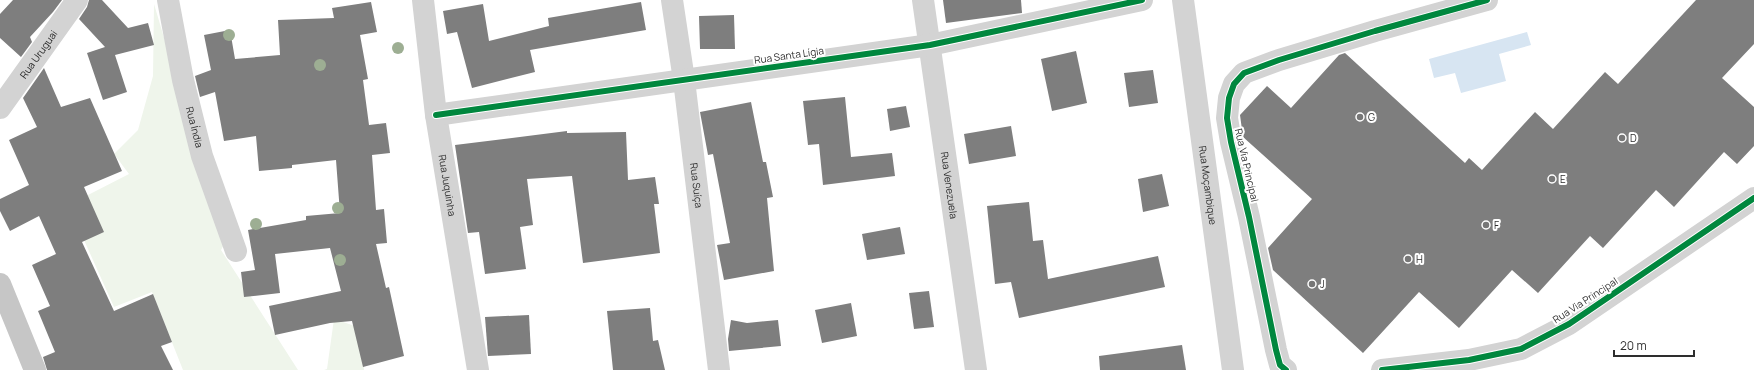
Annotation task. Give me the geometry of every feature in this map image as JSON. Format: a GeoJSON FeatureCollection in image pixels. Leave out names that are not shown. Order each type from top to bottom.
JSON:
{"type":"FeatureCollection","features":[{"type":"Feature","properties":{"kind":"main road"},"geometry":{"type":"LineString","coordinates":[[0,284],[35,370]]}},
{"type":"Feature","properties":{"kind":"street","name":"Rua Uruguai"},"geometry":{"type":"LineString","coordinates":[[0,108],[77,0]]}},
{"type":"Feature","properties":{"kind":"street","name":"Rua Índia"},"geometry":{"type":"LineString","coordinates":[[168,0],[183,80],[202,156],[236,251]]}},
{"type":"Feature","properties":{"kind":"street","name":"Rua Juquinha"},"geometry":{"type":"LineString","coordinates":[[423,0],[436,115],[478,370]]}},
{"type":"Feature","properties":{"kind":"street","name":"Rua Suíça"},"geometry":{"type":"LineString","coordinates":[[672,0],[684,80],[719,370]]}},
{"type":"Feature","properties":{"kind":"street","name":"Rua Venezuela"},"geometry":{"type":"LineString","coordinates":[[923,0],[976,370]]}},
{"type":"Feature","properties":{"kind":"street","name":"Rua Santa Lígia"},"geometry":{"type":"LineString","coordinates":[[436,115],[930,45],[1142,0]]}},
{"type":"Feature","properties":{"kind":"street","name":"Rua Moçambique"},"geometry":{"type":"LineString","coordinates":[[1183,0],[1233,370]]}},
{"type":"Feature","properties":{"kind":"street","name":"Rua Via Principal"},"geometry":{"type":"LineString","coordinates":[[1286,370],[1280,365],[1276,350],[1249,217],[1231,142],[1227,118],[1229,98],[1234,84],[1244,73],[1279,60],[1375,31],[1487,0]]}},
{"type":"Feature","properties":{"kind":"street","name":"Rua Via Principal"},"geometry":{"type":"LineString","coordinates":[[1382,370],[1469,360],[1521,349],[1570,324],[1754,198]]}},
{"type":"Feature","properties":{"kind":"shaded area"},"geometry":{"type":"Polygon","coordinates":[[[154,4],[225,243],[221,250],[298,370],[183,370],[152,292],[114,307],[84,240],[88,195],[129,174],[114,154],[138,130],[153,76],[154,4]]]}},
{"type":"Feature","properties":{"kind":"shaded area"},"geometry":{"type":"Polygon","coordinates":[[[334,319],[361,328],[364,370],[324,370],[327,369],[334,319]]]}},
{"type":"Feature","properties":{"kind":"water"},"geometry":{"type":"Polygon","coordinates":[[[1527,32],[1531,45],[1499,54],[1506,81],[1461,93],[1455,73],[1434,78],[1429,59],[1527,32]]]}},
{"type":"Feature","properties":{"kind":"building"},"geometry":{"type":"Polygon","coordinates":[[[13,0],[62,0],[30,37],[32,42],[21,57],[0,38],[0,14],[13,0]]]}},
{"type":"Feature","properties":{"kind":"building"},"geometry":{"type":"Polygon","coordinates":[[[89,0],[102,0],[128,28],[148,23],[154,45],[115,55],[127,92],[103,100],[87,53],[105,47],[79,19],[87,7],[89,0]]]}},
{"type":"Feature","properties":{"kind":"building"},"geometry":{"type":"Polygon","coordinates":[[[943,0],[1021,0],[1022,13],[946,23],[943,0]]]}},
{"type":"Feature","properties":{"kind":"building"},"geometry":{"type":"Polygon","coordinates":[[[1696,0],[1754,0],[1754,44],[1722,78],[1754,107],[1754,146],[1737,164],[1724,152],[1674,207],[1656,190],[1603,248],[1590,236],[1538,293],[1512,270],[1459,328],[1419,292],[1363,353],[1273,270],[1268,248],[1312,199],[1243,137],[1240,115],[1267,86],[1291,108],[1339,55],[1345,53],[1465,163],[1469,158],[1482,170],[1535,112],[1553,129],[1605,72],[1618,84],[1696,0]]]}},
{"type":"Feature","properties":{"kind":"building"},"geometry":{"type":"Polygon","coordinates":[[[371,2],[377,32],[360,35],[368,79],[363,80],[369,125],[386,123],[390,153],[372,155],[376,210],[384,209],[387,243],[376,244],[386,288],[389,287],[404,356],[363,367],[352,321],[330,323],[275,335],[269,306],[341,291],[330,248],[275,254],[280,293],[244,297],[241,272],[255,270],[248,230],[306,220],[306,216],[340,213],[336,160],[292,165],[292,168],[259,171],[256,136],[224,141],[215,92],[200,97],[195,76],[211,70],[204,35],[230,30],[235,59],[280,55],[278,20],[334,18],[332,8],[371,2]]]}},
{"type":"Feature","properties":{"kind":"building"},"geometry":{"type":"Polygon","coordinates":[[[641,2],[646,30],[530,50],[535,72],[472,88],[457,32],[447,34],[443,11],[483,4],[489,41],[549,26],[548,18],[641,2]]]}},
{"type":"Feature","properties":{"kind":"building"},"geometry":{"type":"Polygon","coordinates":[[[734,15],[735,49],[700,49],[699,16],[734,15]]]}},
{"type":"Feature","properties":{"kind":"building"},"geometry":{"type":"Polygon","coordinates":[[[1076,51],[1087,103],[1052,111],[1041,59],[1076,51]]]}},
{"type":"Feature","properties":{"kind":"building"},"geometry":{"type":"Polygon","coordinates":[[[44,68],[61,107],[90,98],[122,171],[84,187],[104,232],[82,242],[114,311],[153,294],[172,342],[161,346],[173,370],[47,370],[43,357],[55,352],[38,311],[50,306],[32,265],[56,254],[39,216],[10,231],[0,211],[0,199],[29,185],[9,140],[37,127],[23,98],[44,68]]]}},
{"type":"Feature","properties":{"kind":"building"},"geometry":{"type":"Polygon","coordinates":[[[1153,70],[1158,103],[1129,107],[1124,73],[1153,70]]]}},
{"type":"Feature","properties":{"kind":"building"},"geometry":{"type":"Polygon","coordinates":[[[845,97],[851,157],[892,153],[895,176],[823,185],[819,144],[808,145],[803,101],[845,97]]]}},
{"type":"Feature","properties":{"kind":"building"},"geometry":{"type":"Polygon","coordinates":[[[751,102],[763,162],[766,162],[773,197],[767,198],[774,271],[724,280],[717,245],[730,243],[713,154],[708,155],[700,112],[751,102]]]}},
{"type":"Feature","properties":{"kind":"building"},"geometry":{"type":"Polygon","coordinates":[[[906,106],[910,127],[890,131],[887,109],[906,106]]]}},
{"type":"Feature","properties":{"kind":"building"},"geometry":{"type":"Polygon","coordinates":[[[1011,126],[1016,156],[969,164],[964,134],[1011,126]]]}},
{"type":"Feature","properties":{"kind":"building"},"geometry":{"type":"Polygon","coordinates":[[[567,131],[567,133],[626,132],[628,180],[655,177],[659,204],[654,204],[660,253],[583,263],[572,176],[527,179],[533,225],[520,227],[526,269],[485,274],[479,232],[468,233],[455,145],[567,131]]]}},
{"type":"Feature","properties":{"kind":"building"},"geometry":{"type":"Polygon","coordinates":[[[1162,174],[1169,206],[1143,212],[1138,179],[1162,174]]]}},
{"type":"Feature","properties":{"kind":"building"},"geometry":{"type":"Polygon","coordinates":[[[1029,202],[1033,241],[1043,240],[1048,279],[1158,256],[1165,287],[1019,318],[1011,282],[995,284],[987,206],[1029,202]]]}},
{"type":"Feature","properties":{"kind":"building"},"geometry":{"type":"Polygon","coordinates":[[[900,227],[905,254],[867,260],[862,234],[900,227]]]}},
{"type":"Feature","properties":{"kind":"building"},"geometry":{"type":"Polygon","coordinates":[[[929,291],[934,327],[914,329],[909,293],[929,291]]]}},
{"type":"Feature","properties":{"kind":"building"},"geometry":{"type":"Polygon","coordinates":[[[851,303],[857,336],[822,343],[815,310],[851,303]]]}},
{"type":"Feature","properties":{"kind":"building"},"geometry":{"type":"Polygon","coordinates":[[[650,308],[653,341],[658,340],[665,370],[613,370],[607,311],[650,308]]]}},
{"type":"Feature","properties":{"kind":"building"},"geometry":{"type":"Polygon","coordinates":[[[529,315],[531,354],[488,356],[485,317],[529,315]]]}},
{"type":"Feature","properties":{"kind":"building"},"geometry":{"type":"Polygon","coordinates":[[[731,320],[747,323],[778,320],[781,346],[729,351],[728,339],[731,320]]]}},
{"type":"Feature","properties":{"kind":"building"},"geometry":{"type":"Polygon","coordinates":[[[1182,345],[1186,370],[1100,370],[1099,356],[1182,345]]]}},
{"type":"Feature","properties":{"kind":"cycle path"},"geometry":{"type":"LineString","coordinates":[[436,115],[930,45],[1142,0]]}},
{"type":"Feature","properties":{"kind":"cycle path"},"geometry":{"type":"LineString","coordinates":[[1286,370],[1280,365],[1276,350],[1249,217],[1231,142],[1227,118],[1229,98],[1234,84],[1244,73],[1279,60],[1375,31],[1487,0]]}},
{"type":"Feature","properties":{"kind":"cycle path"},"geometry":{"type":"LineString","coordinates":[[1382,370],[1469,360],[1521,349],[1569,324],[1754,198]]}},
{"type":"Feature","properties":{"kind":"place","name":"G"},"geometry":{"type":"Point","coordinates":[1360,117]}},
{"type":"Feature","properties":{"kind":"place","name":"D"},"geometry":{"type":"Point","coordinates":[1622,138]}},
{"type":"Feature","properties":{"kind":"place","name":"E"},"geometry":{"type":"Point","coordinates":[1552,179]}},
{"type":"Feature","properties":{"kind":"place","name":"F"},"geometry":{"type":"Point","coordinates":[1486,225]}},
{"type":"Feature","properties":{"kind":"place","name":"H"},"geometry":{"type":"Point","coordinates":[1408,259]}},
{"type":"Feature","properties":{"kind":"place","name":"J"},"geometry":{"type":"Point","coordinates":[1312,284]}}]}
